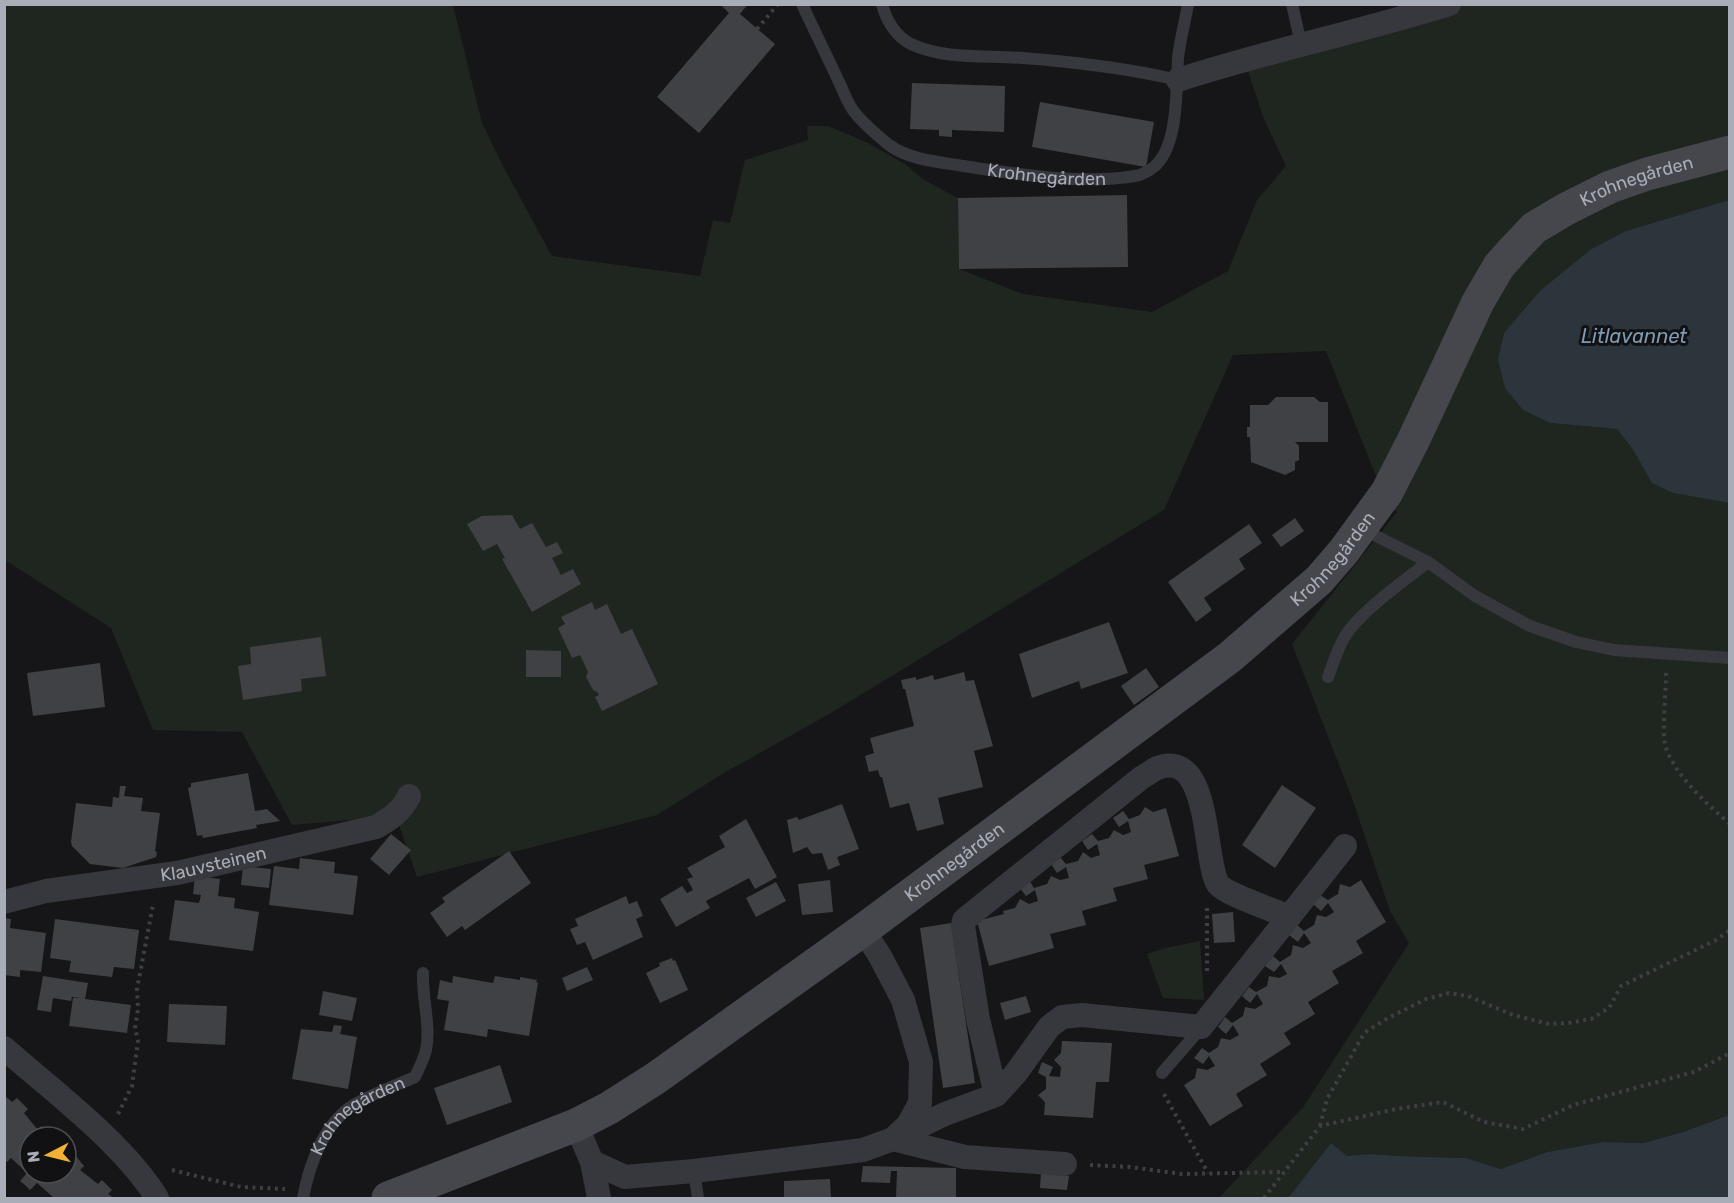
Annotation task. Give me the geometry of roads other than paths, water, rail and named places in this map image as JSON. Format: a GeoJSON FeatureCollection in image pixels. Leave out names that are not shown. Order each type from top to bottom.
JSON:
{"type":"FeatureCollection","features":[{"type":"Feature","properties":{"kind":"main road","name":"Krohnegården"},"geometry":{"type":"LineString","coordinates":[[388,1198],[576,1125],[609,1108],[656,1078],[863,930],[1230,657],[1319,579],[1361,529],[1387,492],[1406,456],[1478,302],[1499,266],[1534,228],[1610,187],[1647,174],[1730,152]]}},
{"type":"Feature","properties":{"kind":"street"},"geometry":{"type":"LineString","coordinates":[[1178,80],[1239,60],[1449,4]]}},
{"type":"Feature","properties":{"kind":"street"},"geometry":{"type":"LineString","coordinates":[[996,1095],[978,1019],[963,926],[964,920],[1141,778],[1158,768],[1177,768],[1187,774],[1197,789],[1204,811],[1213,872],[1219,886],[1229,894],[1267,907],[1289,918]]}},
{"type":"Feature","properties":{"kind":"street","name":"Klauvsteinen"},"geometry":{"type":"LineString","coordinates":[[4,903],[46,891],[177,873],[376,827],[394,816],[405,805],[409,796]]}},
{"type":"Feature","properties":{"kind":"street"},"geometry":{"type":"LineString","coordinates":[[592,1162],[625,1177],[694,1171],[863,1150],[945,1114],[996,1095],[1016,1073],[1049,1027],[1062,1017],[1082,1015],[1208,1019],[1345,846]]}},
{"type":"Feature","properties":{"kind":"street"},"geometry":{"type":"LineString","coordinates":[[863,930],[880,956],[903,1000],[921,1062],[920,1103],[908,1125],[893,1138]]}},
{"type":"Feature","properties":{"kind":"street"},"geometry":{"type":"LineString","coordinates":[[4,1048],[106,1138],[143,1177],[157,1198]]}},
{"type":"Feature","properties":{"kind":"street"},"geometry":{"type":"LineString","coordinates":[[576,1125],[592,1162],[599,1198]]}},
{"type":"Feature","properties":{"kind":"street"},"geometry":{"type":"LineString","coordinates":[[893,1138],[965,1157],[1065,1164]]}},
{"type":"Feature","properties":{"kind":"lane","name":"Krohnegården"},"geometry":{"type":"LineString","coordinates":[[802,4],[855,113],[900,152],[922,159],[1001,172],[1056,177],[1110,178],[1137,176],[1145,173],[1155,166],[1164,153],[1172,129],[1177,100],[1178,57],[1188,4]]}},
{"type":"Feature","properties":{"kind":"lane"},"geometry":{"type":"LineString","coordinates":[[882,4],[892,27],[902,38],[931,52],[1022,58],[1145,72],[1178,80]]}},
{"type":"Feature","properties":{"kind":"lane"},"geometry":{"type":"LineString","coordinates":[[1292,4],[1301,44]]}},
{"type":"Feature","properties":{"kind":"lane"},"geometry":{"type":"LineString","coordinates":[[1361,529],[1428,561],[1484,602],[1530,626],[1576,642],[1604,648],[1666,655],[1730,658]]}},
{"type":"Feature","properties":{"kind":"lane"},"geometry":{"type":"LineString","coordinates":[[1328,677],[1350,628],[1378,601],[1428,561]]}},
{"type":"Feature","properties":{"kind":"lane","name":"Krohnegården"},"geometry":{"type":"LineString","coordinates":[[299,1194],[314,1156],[333,1124],[351,1107],[415,1077],[425,1055],[427,1038],[422,991],[423,973]]}},
{"type":"Feature","properties":{"kind":"lane"},"geometry":{"type":"LineString","coordinates":[[1162,1073],[1208,1019]]}},
{"type":"Feature","properties":{"kind":"lane"},"geometry":{"type":"LineString","coordinates":[[694,1171],[698,1198]]}},
{"type":"Feature","properties":{"kind":"water","name":"Litlavannet"},"geometry":{"type":"Polygon","coordinates":[[[1730,200],[1729,503],[1673,493],[1652,483],[1634,451],[1617,429],[1550,423],[1523,410],[1505,388],[1498,359],[1504,333],[1540,291],[1590,250],[1626,231],[1730,200]]]}},
{"type":"Feature","properties":{"kind":"water"},"geometry":{"type":"Polygon","coordinates":[[[1729,1115],[1729,1198],[1288,1198],[1331,1143],[1347,1156],[1372,1154],[1466,1158],[1501,1169],[1547,1152],[1603,1142],[1643,1143],[1683,1132],[1729,1115]]]}}]}
